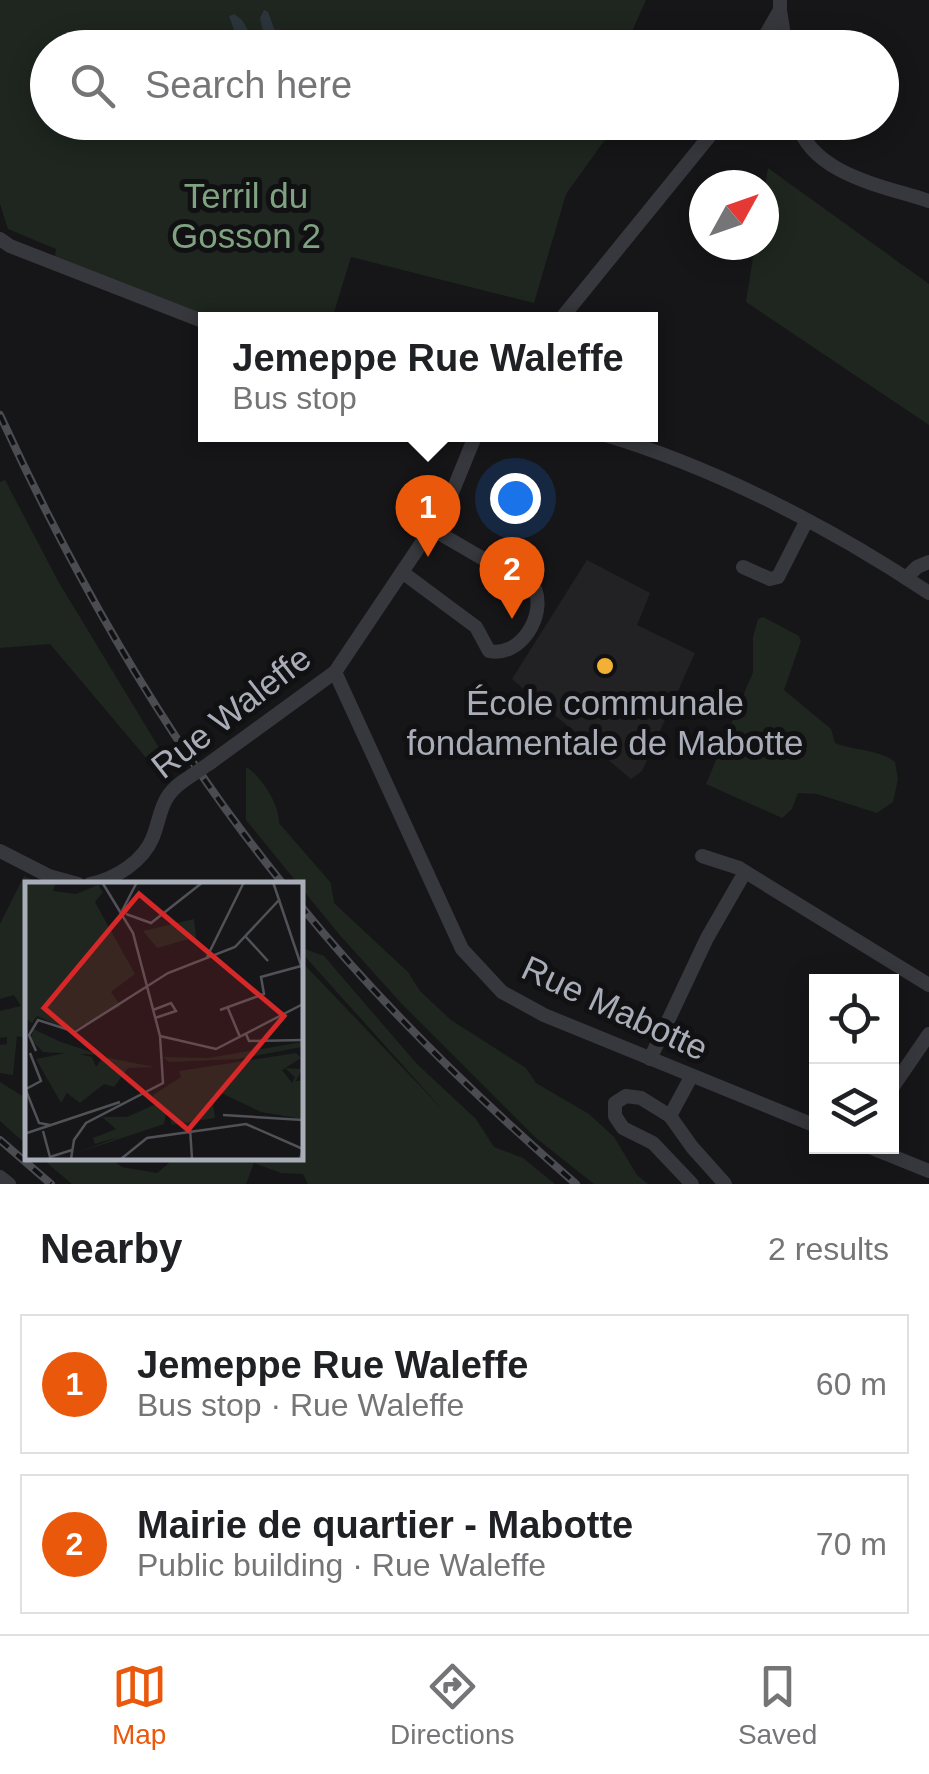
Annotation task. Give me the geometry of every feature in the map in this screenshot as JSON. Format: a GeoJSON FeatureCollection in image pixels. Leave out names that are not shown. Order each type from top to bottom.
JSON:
{"type":"FeatureCollection","features":[{"type":"Feature","properties":{"kind":"street"},"geometry":{"type":"LineString","coordinates":[[767,30],[780,5]]}},
{"type":"Feature","properties":{"kind":"street"},"geometry":{"type":"LineString","coordinates":[[780,5],[783,30]]}},
{"type":"Feature","properties":{"kind":"street"},"geometry":{"type":"LineString","coordinates":[[567,312],[708,140]]}},
{"type":"Feature","properties":{"kind":"street"},"geometry":{"type":"LineString","coordinates":[[807,140],[815,154],[842,171],[929,201]]}},
{"type":"Feature","properties":{"kind":"street"},"geometry":{"type":"LineString","coordinates":[[0,239],[198,319]]}},
{"type":"Feature","properties":{"kind":"street","name":"Rue Waleffe"},"geometry":{"type":"LineString","coordinates":[[95,882],[121,872],[142,854],[153,836],[166,793],[335,672],[447,504],[473,442]]}},
{"type":"Feature","properties":{"kind":"street"},"geometry":{"type":"LineString","coordinates":[[626,442],[679,460],[806,522],[866,552],[929,593]]}},
{"type":"Feature","properties":{"kind":"street"},"geometry":{"type":"LineString","coordinates":[[744,568],[770,579],[778,577],[806,522]]}},
{"type":"Feature","properties":{"kind":"street"},"geometry":{"type":"LineString","coordinates":[[402,572],[476,627],[489,651],[506,653],[518,646],[537,613],[536,590],[432,529]]}},
{"type":"Feature","properties":{"kind":"street"},"geometry":{"type":"LineString","coordinates":[[906,578],[917,566],[929,562]]}},
{"type":"Feature","properties":{"kind":"street","name":"Rue Mabotte"},"geometry":{"type":"LineString","coordinates":[[335,672],[462,949],[502,992],[544,1015],[809,1123]]}},
{"type":"Feature","properties":{"kind":"street"},"geometry":{"type":"LineString","coordinates":[[0,851],[67,882]]}},
{"type":"Feature","properties":{"kind":"street"},"geometry":{"type":"LineString","coordinates":[[702,856],[745,872],[929,985]]}},
{"type":"Feature","properties":{"kind":"street"},"geometry":{"type":"LineString","coordinates":[[650,1059],[706,938],[745,872]]}},
{"type":"Feature","properties":{"kind":"street"},"geometry":{"type":"LineString","coordinates":[[899,1078],[929,1034]]}},
{"type":"Feature","properties":{"kind":"street"},"geometry":{"type":"LineString","coordinates":[[670,1116],[692,1077]]}},
{"type":"Feature","properties":{"kind":"street"},"geometry":{"type":"LineString","coordinates":[[692,1184],[652,1142],[623,1128],[614,1116],[615,1104],[626,1096],[641,1098],[670,1116],[725,1184]]}},
{"type":"Feature","properties":{"kind":"street"},"geometry":{"type":"LineString","coordinates":[[886,1154],[929,1172]]}},
{"type":"Feature","properties":{"kind":"street"},"geometry":{"type":"LineString","coordinates":[[0,1177],[9,1184]]}},
{"type":"Feature","properties":{"kind":"shaded area"},"geometry":{"type":"Polygon","coordinates":[[[264,10],[268,12],[275,30],[262,30],[260,18],[264,10]]]}},
{"type":"Feature","properties":{"kind":"shaded area"},"geometry":{"type":"Polygon","coordinates":[[[234,14],[248,30],[234,30],[229,16],[234,14]]]}},
{"type":"Feature","properties":{"kind":"shaded area","name":"École communale fondamentale de Mabotte"},"geometry":{"type":"Polygon","coordinates":[[[587,560],[650,593],[637,625],[695,653],[642,771],[631,779],[512,679],[587,560]]]}},
{"type":"Feature","properties":{"kind":"green space","name":"Terril du Gosson 2"},"geometry":{"type":"Polygon","coordinates":[[[0,0],[646,0],[633,30],[30,30],[30,140],[605,140],[566,194],[534,303],[351,257],[334,312],[198,312],[198,317],[55,257],[56,249],[8,229],[0,204],[0,0]]]}},
{"type":"Feature","properties":{"kind":"green space"},"geometry":{"type":"Polygon","coordinates":[[[779,176],[929,284],[929,425],[746,302],[753,260],[779,260],[779,176]]]}},
{"type":"Feature","properties":{"kind":"green space"},"geometry":{"type":"Polygon","coordinates":[[[5,480],[58,581],[170,766],[168,772],[159,773],[50,644],[0,648],[0,482],[5,480]]]}},
{"type":"Feature","properties":{"kind":"green space"},"geometry":{"type":"Polygon","coordinates":[[[763,617],[799,636],[801,641],[784,690],[831,729],[835,743],[895,762],[898,779],[893,802],[877,813],[817,794],[798,793],[792,809],[782,818],[706,784],[753,672],[753,637],[758,619],[763,617]]]}},
{"type":"Feature","properties":{"kind":"green space"},"geometry":{"type":"Polygon","coordinates":[[[246,767],[268,792],[279,823],[331,883],[334,903],[408,972],[420,991],[451,1020],[526,1068],[536,1083],[589,1114],[614,1137],[637,1175],[648,1184],[594,1184],[536,1138],[401,1003],[246,820],[246,767]]]}},
{"type":"Feature","properties":{"kind":"green space"},"geometry":{"type":"Polygon","coordinates":[[[24,876],[36,882],[25,882],[25,1038],[17,1036],[13,1075],[0,1073],[0,1045],[7,1044],[7,1037],[0,1038],[0,1011],[21,1006],[14,995],[0,999],[0,924],[24,876]]]}},
{"type":"Feature","properties":{"kind":"green space"},"geometry":{"type":"Polygon","coordinates":[[[302,948],[324,956],[417,1064],[476,1119],[494,1147],[523,1158],[555,1184],[308,1184],[303,1174],[281,1173],[254,1163],[246,1184],[72,1184],[42,1159],[111,1159],[122,1167],[157,1173],[169,1163],[168,1159],[302,1159],[302,962],[443,1110],[302,953],[302,948]]]}},
{"type":"Feature","properties":{"kind":"green space"},"geometry":{"type":"Polygon","coordinates":[[[0,1082],[25,1098],[25,1143],[0,1121],[0,1082]]]}},
{"type":"Feature","properties":{"kind":"railway"},"geometry":{"type":"LineString","coordinates":[[0,415],[60,538],[126,658],[201,774],[281,882]]}},
{"type":"Feature","properties":{"kind":"railway"},"geometry":{"type":"LineString","coordinates":[[302,907],[364,980],[432,1050],[576,1184]]}},
{"type":"Feature","properties":{"kind":"railway"},"geometry":{"type":"LineString","coordinates":[[0,1140],[51,1184]]}},
{"type":"Feature","properties":{"kind":"place","name":"Jemeppe Rue Waleffe"},"geometry":{"type":"Point","coordinates":[428,557]}},
{"type":"Feature","properties":{"kind":"place","name":"Mairie de quartier - Mabotte"},"geometry":{"type":"Point","coordinates":[512,619]}},
{"type":"Feature","properties":{"kind":"place","name":"École communale fondamentale de Mabotte"},"geometry":{"type":"Point","coordinates":[605,666]}}]}
